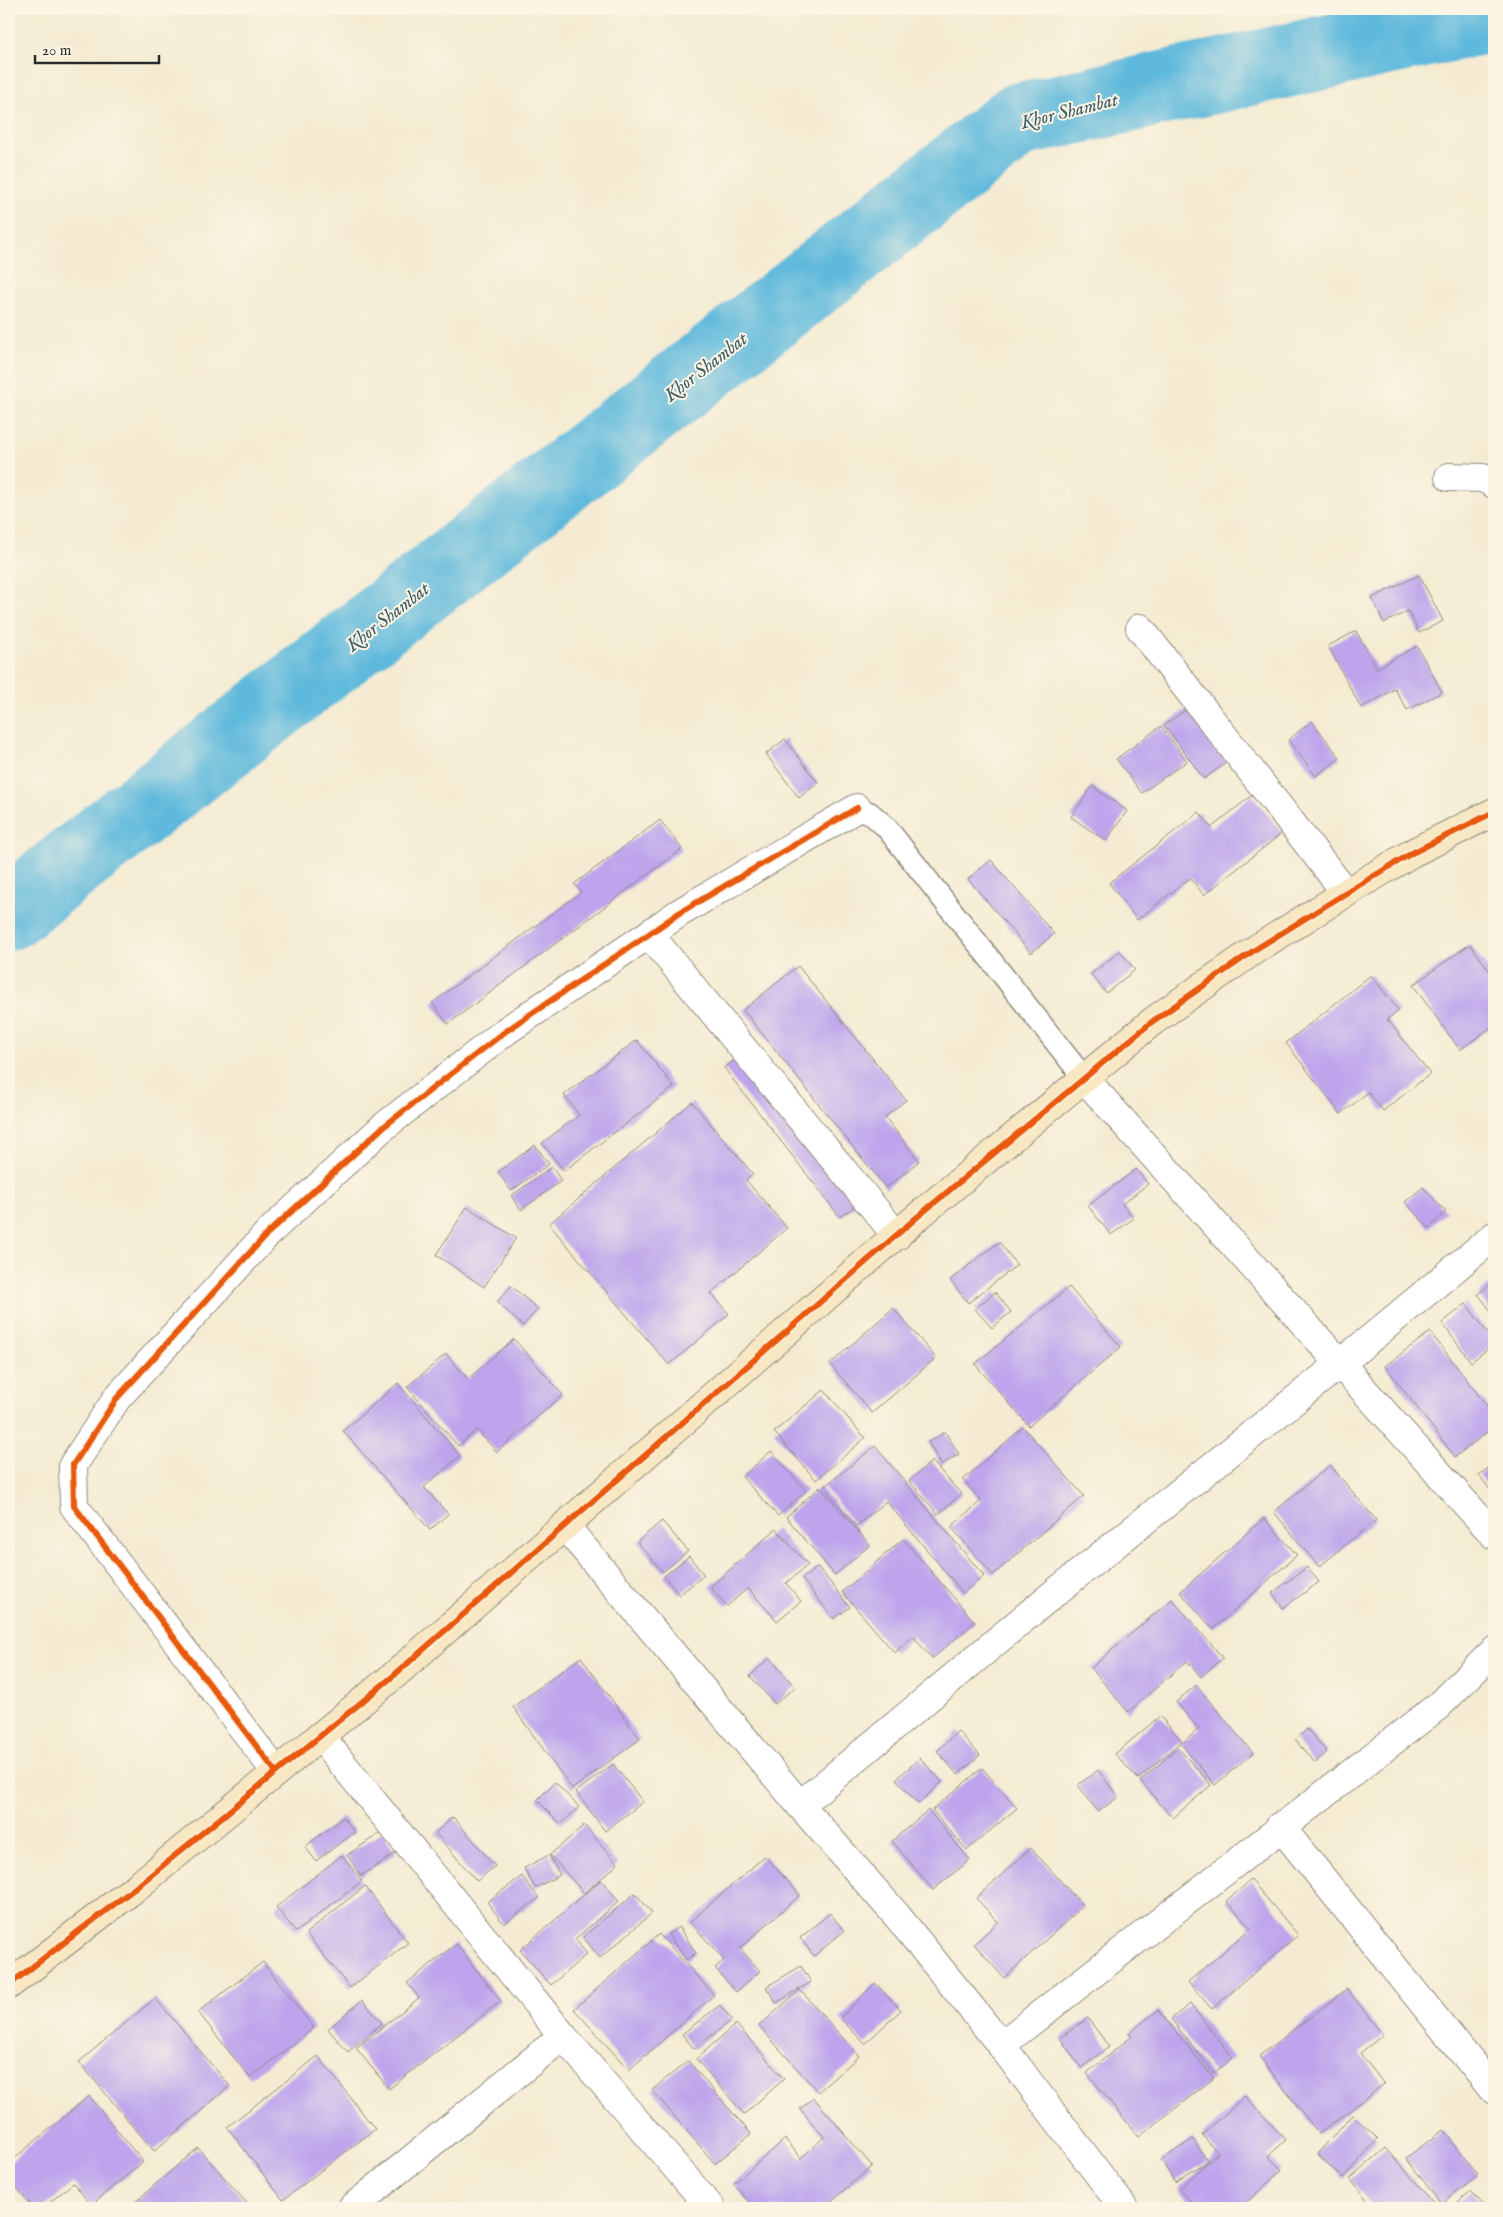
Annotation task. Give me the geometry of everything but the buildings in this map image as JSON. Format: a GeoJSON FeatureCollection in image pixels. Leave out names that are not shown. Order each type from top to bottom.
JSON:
{"type":"FeatureCollection","features":[{"type":"Feature","properties":{"kind":"street"},"geometry":{"type":"LineString","coordinates":[[1449,477],[1482,478],[1494,484]]}},
{"type":"Feature","properties":{"kind":"street"},"geometry":{"type":"LineString","coordinates":[[1140,628],[1346,893]]}},
{"type":"Feature","properties":{"kind":"street"},"geometry":{"type":"LineString","coordinates":[[276,1772],[74,1506],[73,1465],[117,1398],[136,1376],[268,1233],[382,1128],[506,1031],[679,913],[857,808]]}},
{"type":"Feature","properties":{"kind":"street"},"geometry":{"type":"LineString","coordinates":[[9,1985],[139,1885],[392,1677],[897,1236],[1083,1077],[1168,1010],[1256,948],[1412,853],[1494,812]]}},
{"type":"Feature","properties":{"kind":"street"},"geometry":{"type":"LineString","coordinates":[[649,934],[897,1236]]}},
{"type":"Feature","properties":{"kind":"street"},"geometry":{"type":"LineString","coordinates":[[1083,1077],[1342,1363],[1494,1535]]}},
{"type":"Feature","properties":{"kind":"street"},"geometry":{"type":"LineString","coordinates":[[800,1805],[1047,1599],[1342,1363],[1494,1236]]}},
{"type":"Feature","properties":{"kind":"street"},"geometry":{"type":"LineString","coordinates":[[565,1526],[800,1805],[898,1918],[1001,2045],[1124,2208]]}},
{"type":"Feature","properties":{"kind":"street"},"geometry":{"type":"LineString","coordinates":[[1001,2045],[1280,1826],[1438,1706],[1494,1651]]}},
{"type":"Feature","properties":{"kind":"street"},"geometry":{"type":"LineString","coordinates":[[320,1736],[563,2036],[711,2208]]}},
{"type":"Feature","properties":{"kind":"street"},"geometry":{"type":"LineString","coordinates":[[1280,1826],[1494,2091]]}},
{"type":"Feature","properties":{"kind":"street"},"geometry":{"type":"LineString","coordinates":[[352,2208],[563,2036]]}},
{"type":"Feature","properties":{"kind":"lane"},"geometry":{"type":"LineString","coordinates":[[857,808],[870,813],[886,827],[1083,1077]]}},
{"type":"Feature","properties":{"kind":"waterway","name":"Khor Shambat"},"geometry":{"type":"LineString","coordinates":[[9,913],[1018,120],[1494,15]]}},
{"type":"Feature","properties":{"kind":"cycle path"},"geometry":{"type":"LineString","coordinates":[[276,1772],[74,1506],[73,1465],[117,1398],[268,1233],[382,1128],[506,1031],[679,913],[857,808]]}},
{"type":"Feature","properties":{"kind":"cycle path"},"geometry":{"type":"LineString","coordinates":[[9,1985],[139,1885],[392,1677],[916,1218],[1153,1021],[1256,949],[1346,893],[1412,853],[1494,812]]}}]}
